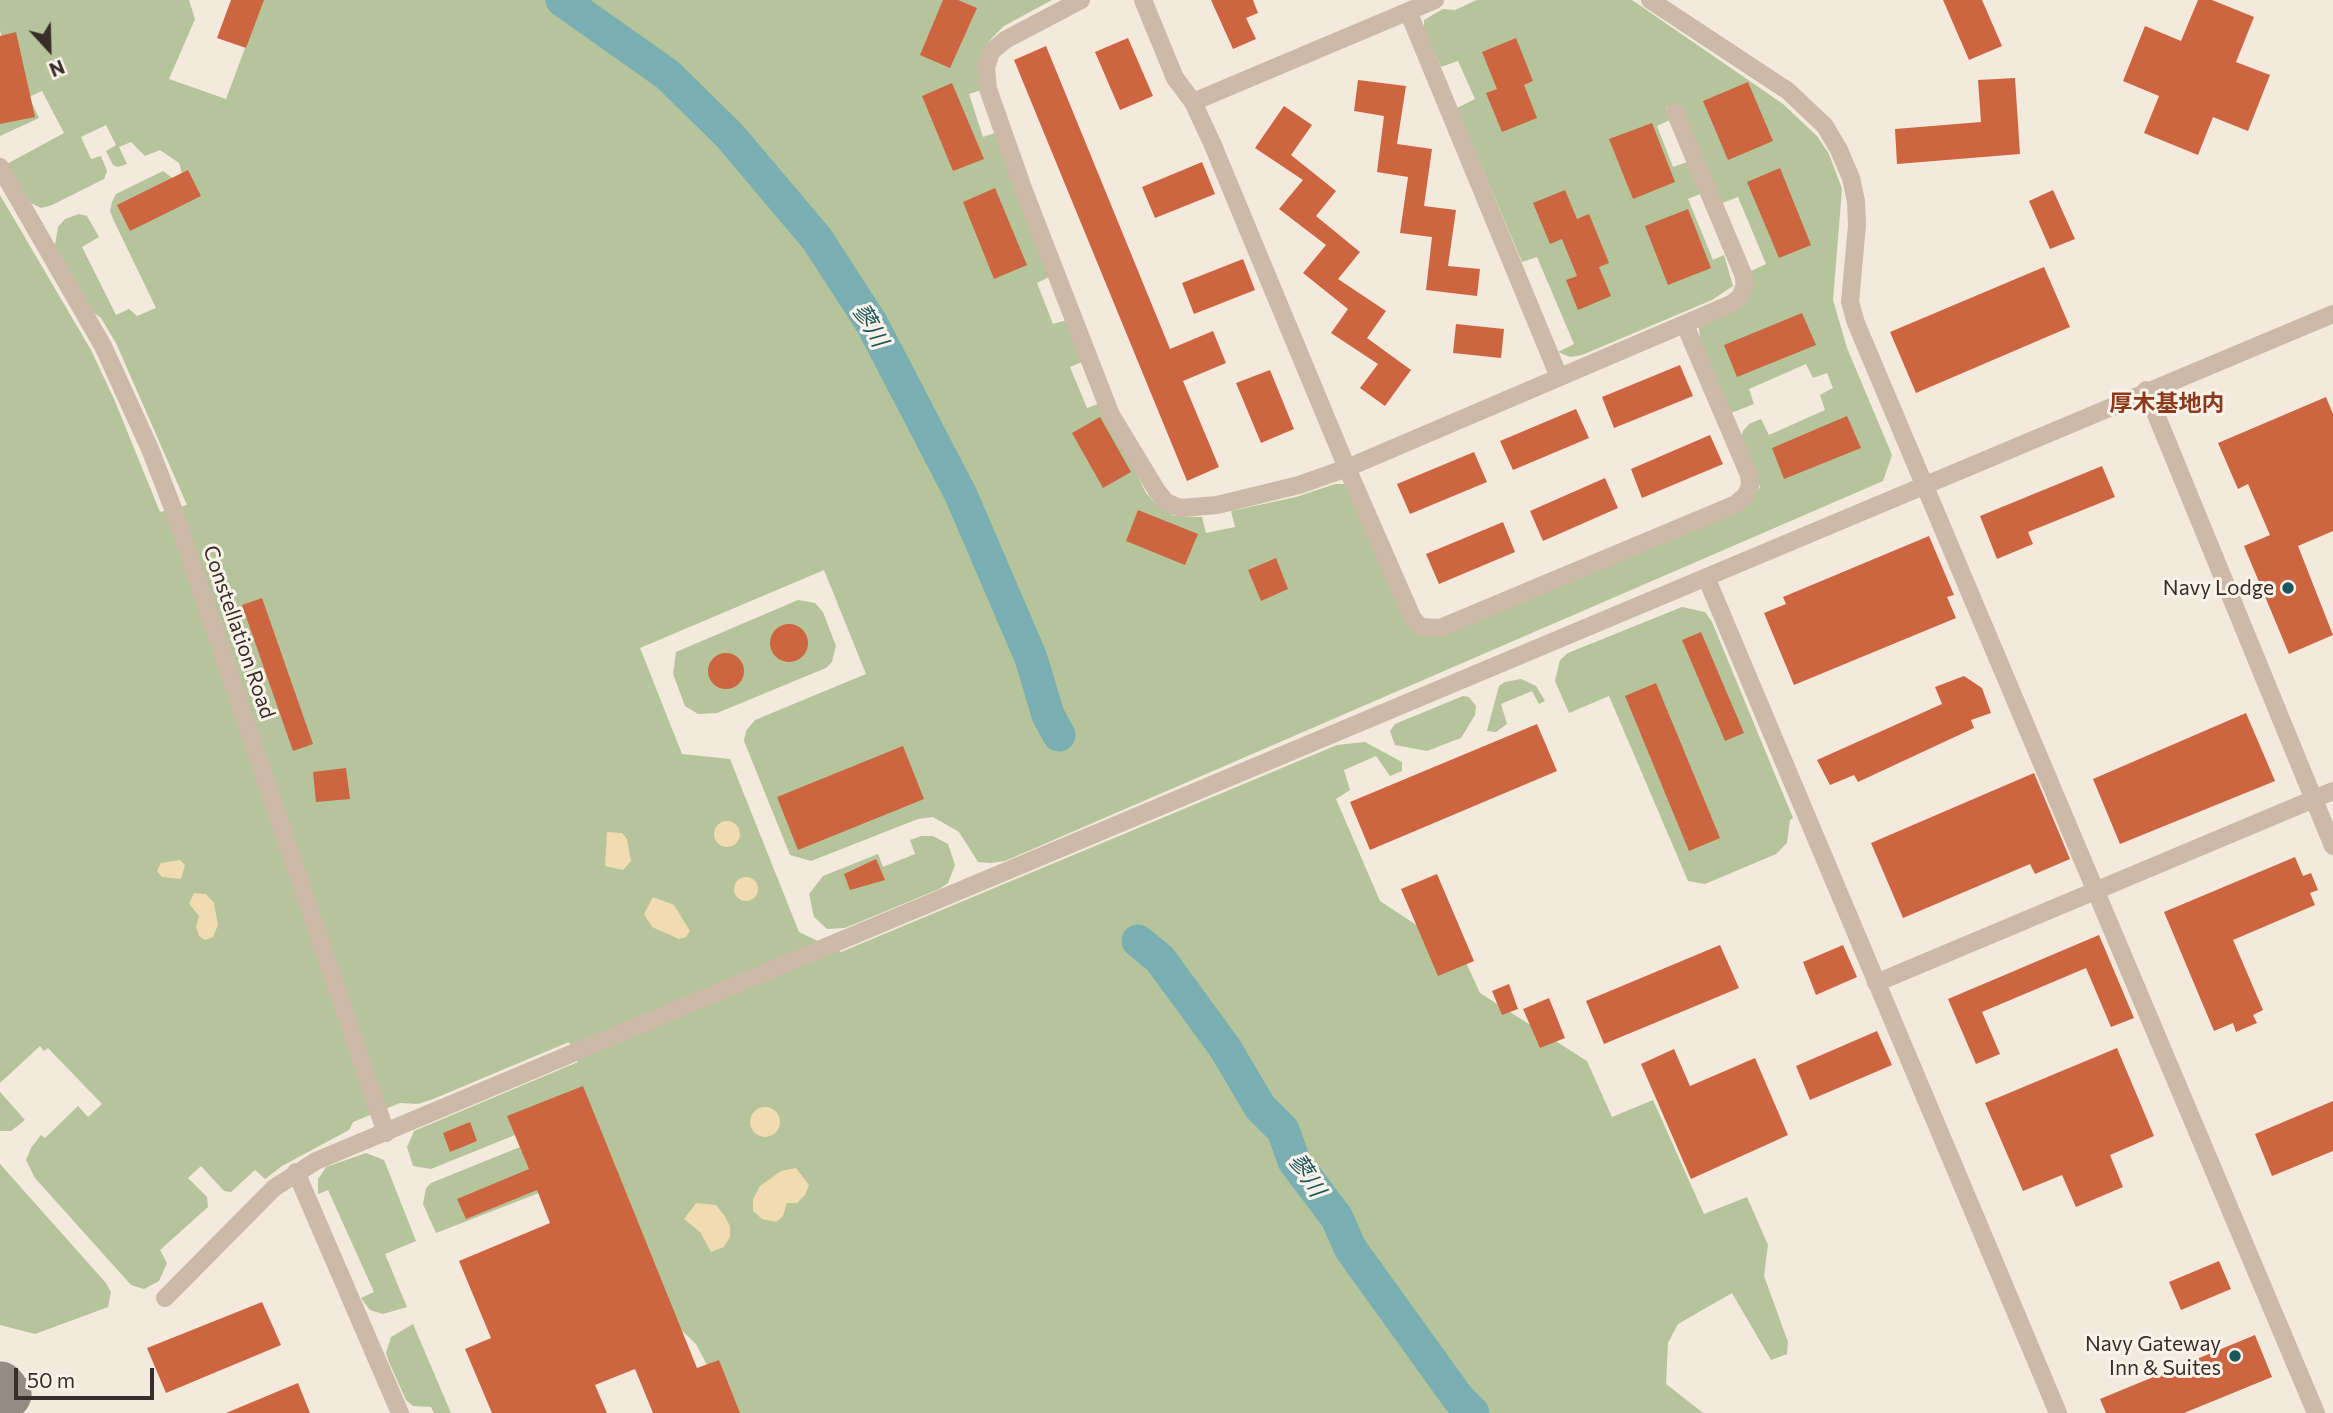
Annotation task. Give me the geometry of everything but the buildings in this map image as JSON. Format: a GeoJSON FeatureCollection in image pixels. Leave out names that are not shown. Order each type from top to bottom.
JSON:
{"type":"FeatureCollection","features":[{"type":"Feature","properties":{"kind":"lane"},"geometry":{"type":"LineString","coordinates":[[1081,0],[1005,40],[990,52],[986,68],[988,89],[1024,191],[1111,415],[1157,491],[1166,502],[1180,508],[1217,505],[1299,485],[1347,468],[1731,304],[1740,296],[1745,285],[1675,112]]}},
{"type":"Feature","properties":{"kind":"lane"},"geometry":{"type":"LineString","coordinates":[[1143,0],[1175,78],[1193,102],[1413,619],[1430,630],[1735,504],[1746,495],[1750,486],[1749,475],[1685,325]]}},
{"type":"Feature","properties":{"kind":"lane"},"geometry":{"type":"LineString","coordinates":[[1193,102],[1435,0]]}},
{"type":"Feature","properties":{"kind":"lane"},"geometry":{"type":"LineString","coordinates":[[1650,0],[1788,91],[1825,126],[1839,150],[1851,178],[1856,201],[1857,225],[1850,282],[1853,313],[2316,1413]]}},
{"type":"Feature","properties":{"kind":"lane"},"geometry":{"type":"LineString","coordinates":[[1408,11],[1559,377]]}},
{"type":"Feature","properties":{"kind":"lane","name":"Constellation Road"},"geometry":{"type":"LineString","coordinates":[[0,167],[103,346],[150,449],[179,524],[386,1133]]}},
{"type":"Feature","properties":{"kind":"lane"},"geometry":{"type":"LineString","coordinates":[[165,1298],[274,1188],[296,1172],[2146,390],[2333,314]]}},
{"type":"Feature","properties":{"kind":"lane"},"geometry":{"type":"LineString","coordinates":[[2146,390],[2333,846]]}},
{"type":"Feature","properties":{"kind":"lane"},"geometry":{"type":"LineString","coordinates":[[1706,577],[2058,1413]]}},
{"type":"Feature","properties":{"kind":"lane"},"geometry":{"type":"LineString","coordinates":[[1876,983],[2333,791]]}},
{"type":"Feature","properties":{"kind":"lane"},"geometry":{"type":"LineString","coordinates":[[296,1172],[400,1413]]}},
{"type":"Feature","properties":{"kind":"green space"},"geometry":{"type":"Polygon","coordinates":[[[0,0],[189,0],[195,19],[169,79],[226,99],[263,0],[1052,0],[1004,26],[986,45],[982,90],[969,94],[983,137],[995,133],[1049,277],[1037,283],[1053,324],[1067,320],[1084,361],[1070,367],[1087,408],[1101,403],[1146,493],[1155,503],[1174,516],[1202,517],[1206,533],[1235,527],[1231,511],[1344,484],[1355,494],[1414,629],[1749,504],[1760,487],[1741,438],[1743,431],[1749,424],[1761,419],[1769,435],[1825,410],[1820,395],[1833,388],[1827,373],[1813,378],[1806,364],[1749,389],[1754,404],[1731,413],[1700,339],[1699,327],[1705,321],[1740,306],[1749,272],[1766,264],[1738,197],[1720,204],[1678,104],[1666,108],[1670,120],[1657,126],[1673,167],[1687,162],[1700,194],[1688,199],[1713,260],[1724,255],[1733,286],[1712,300],[1582,355],[1570,357],[1558,352],[1574,344],[1537,257],[1522,262],[1457,108],[1475,99],[1458,61],[1441,67],[1424,29],[1424,20],[1443,9],[1455,10],[1477,0],[1632,0],[1783,104],[1817,136],[1829,154],[1842,189],[1833,300],[1847,348],[1892,455],[1883,481],[1005,861],[991,863],[978,862],[959,832],[933,817],[918,819],[811,861],[790,855],[744,741],[746,731],[755,720],[866,674],[824,570],[640,648],[682,754],[730,759],[799,932],[841,952],[1337,745],[1365,742],[1402,762],[1402,771],[1390,776],[1376,756],[1344,770],[1350,790],[1336,799],[1380,901],[1463,956],[1480,993],[1587,1061],[1612,1117],[1653,1100],[1704,1214],[1747,1197],[1768,1245],[1764,1276],[1788,1342],[1787,1354],[1771,1360],[1732,1293],[1678,1324],[1668,1343],[1666,1384],[1703,1413],[732,1413],[696,1344],[539,1193],[436,1233],[423,1204],[426,1188],[431,1183],[520,1147],[515,1135],[431,1169],[413,1166],[407,1147],[414,1131],[578,1062],[569,1042],[433,1099],[418,1104],[400,1103],[353,1122],[349,1130],[282,1166],[265,1179],[255,1170],[231,1192],[224,1191],[201,1166],[188,1178],[207,1197],[208,1207],[160,1250],[167,1263],[159,1281],[144,1289],[131,1285],[35,1178],[26,1160],[41,1135],[45,1138],[78,1106],[88,1117],[102,1104],[48,1048],[44,1051],[40,1046],[0,1083],[0,195],[91,350],[160,512],[187,505],[116,343],[101,318],[94,313],[55,245],[58,227],[65,219],[79,214],[87,216],[99,237],[82,247],[116,315],[129,309],[137,316],[156,308],[110,211],[116,194],[163,171],[175,180],[183,176],[179,163],[160,150],[145,156],[131,142],[119,147],[127,164],[118,167],[113,165],[106,151],[116,145],[106,125],[81,137],[91,159],[101,156],[107,171],[104,179],[52,205],[41,208],[31,203],[7,164],[64,133],[42,91],[29,97],[39,118],[0,136],[0,104],[16,100],[0,30],[0,0]]]}},
{"type":"Feature","properties":{"kind":"green space"},"geometry":{"type":"Polygon","coordinates":[[[798,600],[815,603],[823,612],[836,646],[832,662],[826,668],[717,713],[698,714],[685,706],[673,674],[676,652],[798,600]]]}},
{"type":"Feature","properties":{"kind":"green space"},"geometry":{"type":"Polygon","coordinates":[[[1682,607],[1705,612],[1712,622],[1793,818],[1790,820],[1787,843],[1776,854],[1705,884],[1688,881],[1609,696],[1569,713],[1555,681],[1560,660],[1568,653],[1682,607]]]}},
{"type":"Feature","properties":{"kind":"green space"},"geometry":{"type":"Polygon","coordinates":[[[1521,679],[1536,686],[1545,701],[1539,704],[1532,691],[1501,704],[1507,724],[1496,732],[1487,731],[1499,686],[1521,679]]]}},
{"type":"Feature","properties":{"kind":"green space"},"geometry":{"type":"Polygon","coordinates":[[[1463,696],[1469,697],[1476,706],[1475,715],[1461,738],[1427,751],[1395,745],[1390,731],[1395,724],[1463,696]]]}},
{"type":"Feature","properties":{"kind":"green space"},"geometry":{"type":"Polygon","coordinates":[[[933,836],[948,844],[955,865],[948,883],[845,928],[827,929],[814,917],[809,894],[823,876],[878,854],[883,867],[915,854],[910,840],[933,836]]]}},
{"type":"Feature","properties":{"kind":"green space"},"geometry":{"type":"Polygon","coordinates":[[[0,1092],[25,1120],[11,1131],[0,1131],[0,1092]]]}},
{"type":"Feature","properties":{"kind":"green space"},"geometry":{"type":"Polygon","coordinates":[[[366,1153],[384,1160],[416,1241],[385,1254],[407,1307],[383,1314],[370,1310],[361,1298],[374,1292],[328,1190],[318,1194],[318,1179],[326,1167],[366,1153]]]}},
{"type":"Feature","properties":{"kind":"green space"},"geometry":{"type":"Polygon","coordinates":[[[0,1164],[106,1283],[111,1292],[108,1307],[35,1334],[0,1325],[0,1164]]]}},
{"type":"Feature","properties":{"kind":"green space"},"geometry":{"type":"Polygon","coordinates":[[[413,1324],[451,1413],[434,1413],[431,1407],[413,1406],[406,1400],[389,1362],[386,1353],[391,1337],[413,1324]]]}},
{"type":"Feature","properties":{"kind":"sand"},"geometry":{"type":"Polygon","coordinates":[[[727,821],[736,825],[740,834],[736,843],[727,847],[718,843],[714,834],[718,825],[727,821]]]}},
{"type":"Feature","properties":{"kind":"sand"},"geometry":{"type":"Polygon","coordinates":[[[607,832],[622,833],[627,839],[631,861],[623,870],[605,866],[607,832]]]}},
{"type":"Feature","properties":{"kind":"sand"},"geometry":{"type":"Polygon","coordinates":[[[180,860],[185,865],[181,879],[162,877],[157,871],[161,863],[180,860]]]}},
{"type":"Feature","properties":{"kind":"sand"},"geometry":{"type":"Polygon","coordinates":[[[746,877],[755,880],[758,889],[755,898],[746,901],[737,898],[734,889],[737,880],[746,877]]]}},
{"type":"Feature","properties":{"kind":"sand"},"geometry":{"type":"Polygon","coordinates":[[[194,893],[206,894],[214,903],[218,925],[213,937],[205,940],[199,936],[196,927],[199,916],[189,904],[194,893]]]}},
{"type":"Feature","properties":{"kind":"sand"},"geometry":{"type":"Polygon","coordinates":[[[653,897],[674,905],[690,931],[686,937],[679,939],[652,927],[644,914],[653,897]]]}},
{"type":"Feature","properties":{"kind":"sand"},"geometry":{"type":"Polygon","coordinates":[[[765,1107],[776,1111],[780,1122],[776,1133],[765,1137],[754,1133],[750,1122],[754,1111],[765,1107]]]}},
{"type":"Feature","properties":{"kind":"sand"},"geometry":{"type":"Polygon","coordinates":[[[796,1168],[809,1185],[805,1195],[797,1203],[787,1203],[783,1216],[776,1222],[762,1219],[753,1211],[753,1199],[760,1186],[781,1171],[796,1168]]]}},
{"type":"Feature","properties":{"kind":"sand"},"geometry":{"type":"Polygon","coordinates":[[[696,1203],[716,1205],[724,1215],[730,1226],[730,1237],[724,1247],[711,1252],[700,1232],[684,1219],[696,1203]]]}},
{"type":"Feature","properties":{"kind":"waterway","name":"蓼川"},"geometry":{"type":"LineString","coordinates":[[562,0],[668,75],[730,136],[817,239],[872,324],[961,495],[1031,658],[1048,715],[1059,735]]}},
{"type":"Feature","properties":{"kind":"waterway","name":"蓼川"},"geometry":{"type":"LineString","coordinates":[[1138,941],[1160,959],[1225,1048],[1260,1107],[1283,1130],[1294,1161],[1337,1218],[1350,1248],[1458,1398],[1473,1413]]}},
{"type":"Feature","properties":{"kind":"taxiway"},"geometry":{"type":"LineString","coordinates":[[0,1387],[6,1394]]}},
{"type":"Feature","properties":{"kind":"place","name":"Navy Lodge"},"geometry":{"type":"Point","coordinates":[2288,588]}},
{"type":"Feature","properties":{"kind":"place","name":"Navy Gateway Inn & Suites"},"geometry":{"type":"Point","coordinates":[2235,1356]}},
{"type":"Feature","properties":{"kind":"district","name":"厚木基地内"},"geometry":{"type":"Point","coordinates":[2167,403]}}]}
